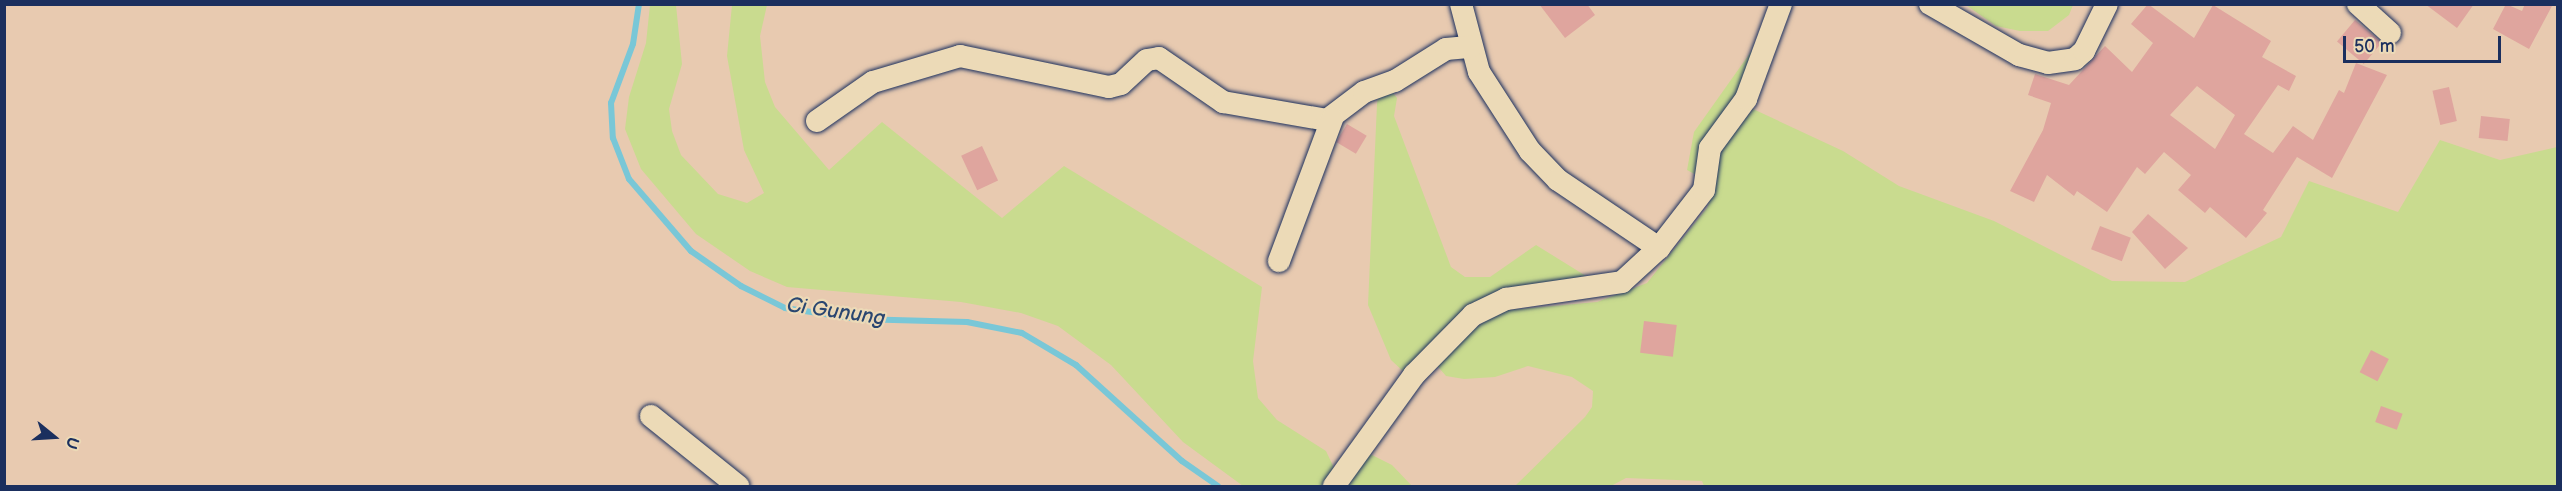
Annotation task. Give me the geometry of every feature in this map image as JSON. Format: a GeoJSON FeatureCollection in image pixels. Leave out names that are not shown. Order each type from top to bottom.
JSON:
{"type":"FeatureCollection","features":[{"type":"Feature","properties":{"kind":"street"},"geometry":{"type":"LineString","coordinates":[[1461,4],[1479,72],[1542,165],[1659,248]]}},
{"type":"Feature","properties":{"kind":"street"},"geometry":{"type":"LineString","coordinates":[[1334,486],[1414,375],[1473,315],[1506,299],[1622,282],[1659,248],[1704,190],[1710,148],[1746,99],[1781,4]]}},
{"type":"Feature","properties":{"kind":"street"},"geometry":{"type":"LineString","coordinates":[[1930,4],[2019,55],[2048,63],[2075,59],[2084,51],[2107,4]]}},
{"type":"Feature","properties":{"kind":"street"},"geometry":{"type":"LineString","coordinates":[[2358,4],[2390,33]]}},
{"type":"Feature","properties":{"kind":"street"},"geometry":{"type":"LineString","coordinates":[[1279,261],[1332,119],[1364,92],[1395,81],[1446,49],[1472,46]]}},
{"type":"Feature","properties":{"kind":"street"},"geometry":{"type":"LineString","coordinates":[[817,121],[873,82],[960,56],[1109,87],[1121,84],[1147,60],[1159,58],[1223,102],[1332,119]]}},
{"type":"Feature","properties":{"kind":"street"},"geometry":{"type":"LineString","coordinates":[[651,416],[738,486]]}},
{"type":"Feature","properties":{"kind":"green space"},"geometry":{"type":"Polygon","coordinates":[[[650,5],[676,5],[682,64],[669,109],[672,131],[681,155],[718,194],[747,203],[764,193],[744,150],[727,56],[732,5],[767,5],[760,36],[765,82],[775,107],[829,170],[882,122],[1002,218],[1064,166],[1262,287],[1253,361],[1258,398],[1277,420],[1326,451],[1334,468],[1322,486],[1243,486],[1183,442],[1111,365],[1058,326],[1021,313],[961,302],[787,287],[750,271],[696,234],[641,169],[625,129],[629,97],[646,43],[650,5]]]}},
{"type":"Feature","properties":{"kind":"green space"},"geometry":{"type":"Polygon","coordinates":[[[1966,5],[2073,5],[2069,15],[2048,31],[2020,31],[1996,26],[1966,5]]]}},
{"type":"Feature","properties":{"kind":"green space"},"geometry":{"type":"Polygon","coordinates":[[[1755,46],[1753,60],[1700,177],[1687,170],[1694,132],[1755,46]]]}},
{"type":"Feature","properties":{"kind":"green space"},"geometry":{"type":"Polygon","coordinates":[[[1393,93],[1397,98],[1394,116],[1451,267],[1465,277],[1490,277],[1536,245],[1586,276],[1511,289],[1405,373],[1391,360],[1368,305],[1377,104],[1378,97],[1393,93]]]}},
{"type":"Feature","properties":{"kind":"green space"},"geometry":{"type":"Polygon","coordinates":[[[1753,109],[1843,151],[1899,186],[1994,221],[2112,281],[2185,282],[2281,237],[2309,181],[2398,212],[2440,140],[2500,160],[2557,147],[2557,486],[1704,486],[1702,481],[1626,478],[1611,486],[1515,486],[1585,417],[1592,407],[1593,391],[1572,377],[1528,366],[1495,377],[1464,379],[1446,376],[1434,362],[1497,311],[1597,302],[1647,283],[1707,208],[1716,184],[1717,155],[1753,109]]]}},
{"type":"Feature","properties":{"kind":"green space"},"geometry":{"type":"Polygon","coordinates":[[[1368,453],[1392,465],[1412,486],[1348,486],[1368,453]]]}},
{"type":"Feature","properties":{"kind":"building"},"geometry":{"type":"Polygon","coordinates":[[[1539,4],[1587,4],[1595,15],[1565,38],[1539,4]]]}},
{"type":"Feature","properties":{"kind":"building"},"geometry":{"type":"Polygon","coordinates":[[[2148,4],[2194,38],[2213,5],[2271,41],[2262,57],[2296,76],[2289,91],[2278,85],[2244,134],[2273,153],[2293,126],[2313,140],[2339,90],[2344,93],[2356,63],[2387,75],[2332,178],[2297,157],[2263,210],[2267,213],[2246,238],[2210,207],[2205,213],[2178,190],[2191,175],[2164,152],[2145,174],[2137,167],[2107,212],[2077,191],[2074,196],[2047,175],[2034,202],[2010,191],[2043,130],[2051,103],[2028,95],[2035,74],[2069,85],[2105,46],[2132,72],[2153,43],[2131,24],[2148,4]],[[2197,86],[2170,115],[2215,149],[2235,115],[2197,86]]]}},
{"type":"Feature","properties":{"kind":"building"},"geometry":{"type":"Polygon","coordinates":[[[2425,4],[2474,4],[2457,28],[2425,4]]]}},
{"type":"Feature","properties":{"kind":"building"},"geometry":{"type":"Polygon","coordinates":[[[2506,4],[2522,11],[2525,4],[2553,4],[2529,49],[2493,29],[2506,4]]]}},
{"type":"Feature","properties":{"kind":"building"},"geometry":{"type":"Polygon","coordinates":[[[2355,20],[2382,42],[2364,64],[2337,41],[2355,20]]]}},
{"type":"Feature","properties":{"kind":"building"},"geometry":{"type":"Polygon","coordinates":[[[2449,87],[2457,121],[2440,125],[2432,91],[2449,87]]]}},
{"type":"Feature","properties":{"kind":"building"},"geometry":{"type":"Polygon","coordinates":[[[2481,116],[2510,119],[2508,141],[2479,138],[2481,116]]]}},
{"type":"Feature","properties":{"kind":"building"},"geometry":{"type":"Polygon","coordinates":[[[1347,124],[1367,136],[1356,154],[1336,142],[1347,124]]]}},
{"type":"Feature","properties":{"kind":"building"},"geometry":{"type":"Polygon","coordinates":[[[982,146],[998,180],[977,190],[961,156],[982,146]]]}},
{"type":"Feature","properties":{"kind":"building"},"geometry":{"type":"Polygon","coordinates":[[[2148,214],[2188,248],[2165,269],[2132,232],[2148,214]]]}},
{"type":"Feature","properties":{"kind":"building"},"geometry":{"type":"Polygon","coordinates":[[[2100,226],[2131,238],[2122,261],[2091,249],[2100,226]]]}},
{"type":"Feature","properties":{"kind":"building"},"geometry":{"type":"Polygon","coordinates":[[[1644,321],[1677,325],[1673,357],[1640,353],[1644,321]]]}},
{"type":"Feature","properties":{"kind":"building"},"geometry":{"type":"Polygon","coordinates":[[[2371,350],[2389,359],[2377,381],[2360,372],[2371,350]]]}},
{"type":"Feature","properties":{"kind":"building"},"geometry":{"type":"Polygon","coordinates":[[[2381,406],[2403,414],[2397,430],[2375,422],[2381,406]]]}},
{"type":"Feature","properties":{"kind":"waterway","name":"Ci Gunung"},"geometry":{"type":"LineString","coordinates":[[639,4],[633,44],[611,103],[613,138],[629,179],[691,251],[741,286],[785,308],[857,319],[967,322],[1022,333],[1076,365],[1182,461],[1218,486]]}}]}
